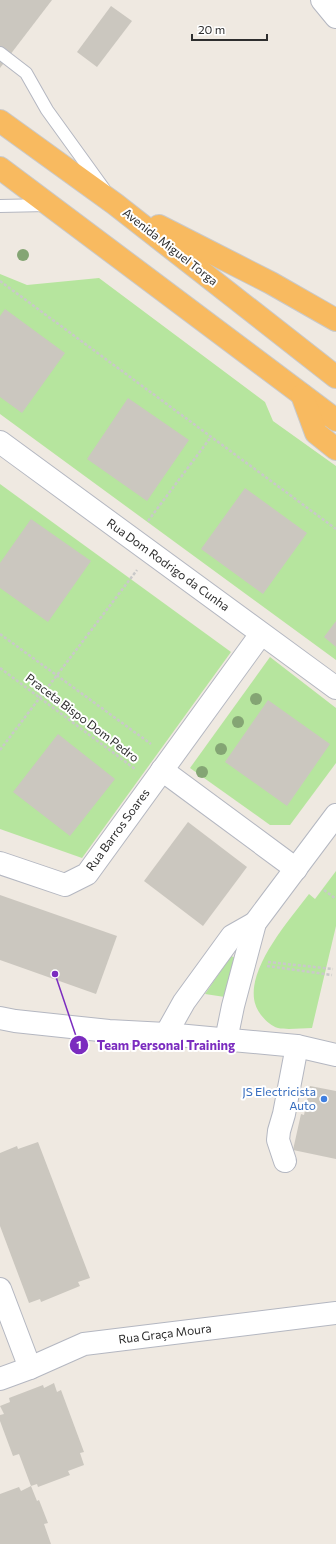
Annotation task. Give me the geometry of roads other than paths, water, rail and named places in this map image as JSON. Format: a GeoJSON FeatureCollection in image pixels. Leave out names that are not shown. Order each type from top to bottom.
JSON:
{"type":"FeatureCollection","features":[{"type":"Feature","properties":{"kind":"highway","name":"Avenida Miguel Torga"},"geometry":{"type":"LineString","coordinates":[[0,121],[115,204],[336,377]]}},
{"type":"Feature","properties":{"kind":"highway"},"geometry":{"type":"LineString","coordinates":[[0,168],[336,420]]}},
{"type":"Feature","properties":{"kind":"highway"},"geometry":{"type":"LineString","coordinates":[[115,204],[271,283],[336,320]]}},
{"type":"Feature","properties":{"kind":"highway"},"geometry":{"type":"LineString","coordinates":[[302,395],[316,433],[336,449]]}},
{"type":"Feature","properties":{"kind":"street"},"geometry":{"type":"LineString","coordinates":[[322,0],[336,17]]}},
{"type":"Feature","properties":{"kind":"street","name":"Rua Dom Rodrigo da Cunha"},"geometry":{"type":"LineString","coordinates":[[0,442],[336,688]]}},
{"type":"Feature","properties":{"kind":"street","name":"Rua Barros Soares"},"geometry":{"type":"LineString","coordinates":[[0,863],[65,885],[87,874],[261,634]]}},
{"type":"Feature","properties":{"kind":"street"},"geometry":{"type":"LineString","coordinates":[[162,770],[296,868]]}},
{"type":"Feature","properties":{"kind":"street"},"geometry":{"type":"LineString","coordinates":[[226,1040],[233,1006],[255,923],[336,815]]}},
{"type":"Feature","properties":{"kind":"street"},"geometry":{"type":"LineString","coordinates":[[166,1034],[184,1002],[232,936],[255,923]]}},
{"type":"Feature","properties":{"kind":"street"},"geometry":{"type":"LineString","coordinates":[[0,1018],[15,1021],[101,1030],[166,1034],[297,1046],[336,1055]]}},
{"type":"Feature","properties":{"kind":"street"},"geometry":{"type":"LineString","coordinates":[[285,1160],[278,1140],[297,1046]]}},
{"type":"Feature","properties":{"kind":"street"},"geometry":{"type":"LineString","coordinates":[[0,1289],[30,1368]]}},
{"type":"Feature","properties":{"kind":"street","name":"Rua Graça Moura"},"geometry":{"type":"LineString","coordinates":[[0,1378],[30,1368],[84,1344],[336,1313]]}},
{"type":"Feature","properties":{"kind":"lane"},"geometry":{"type":"LineString","coordinates":[[0,53],[26,73],[47,110],[115,204]]}},
{"type":"Feature","properties":{"kind":"lane"},"geometry":{"type":"LineString","coordinates":[[0,206],[49,205]]}},
{"type":"Feature","properties":{"kind":"place","name":"Team Personal Training"},"geometry":{"type":"Point","coordinates":[55,974]}},
{"type":"Feature","properties":{"kind":"place","name":"JS Electricista Auto"},"geometry":{"type":"Point","coordinates":[324,1099]}}]}
